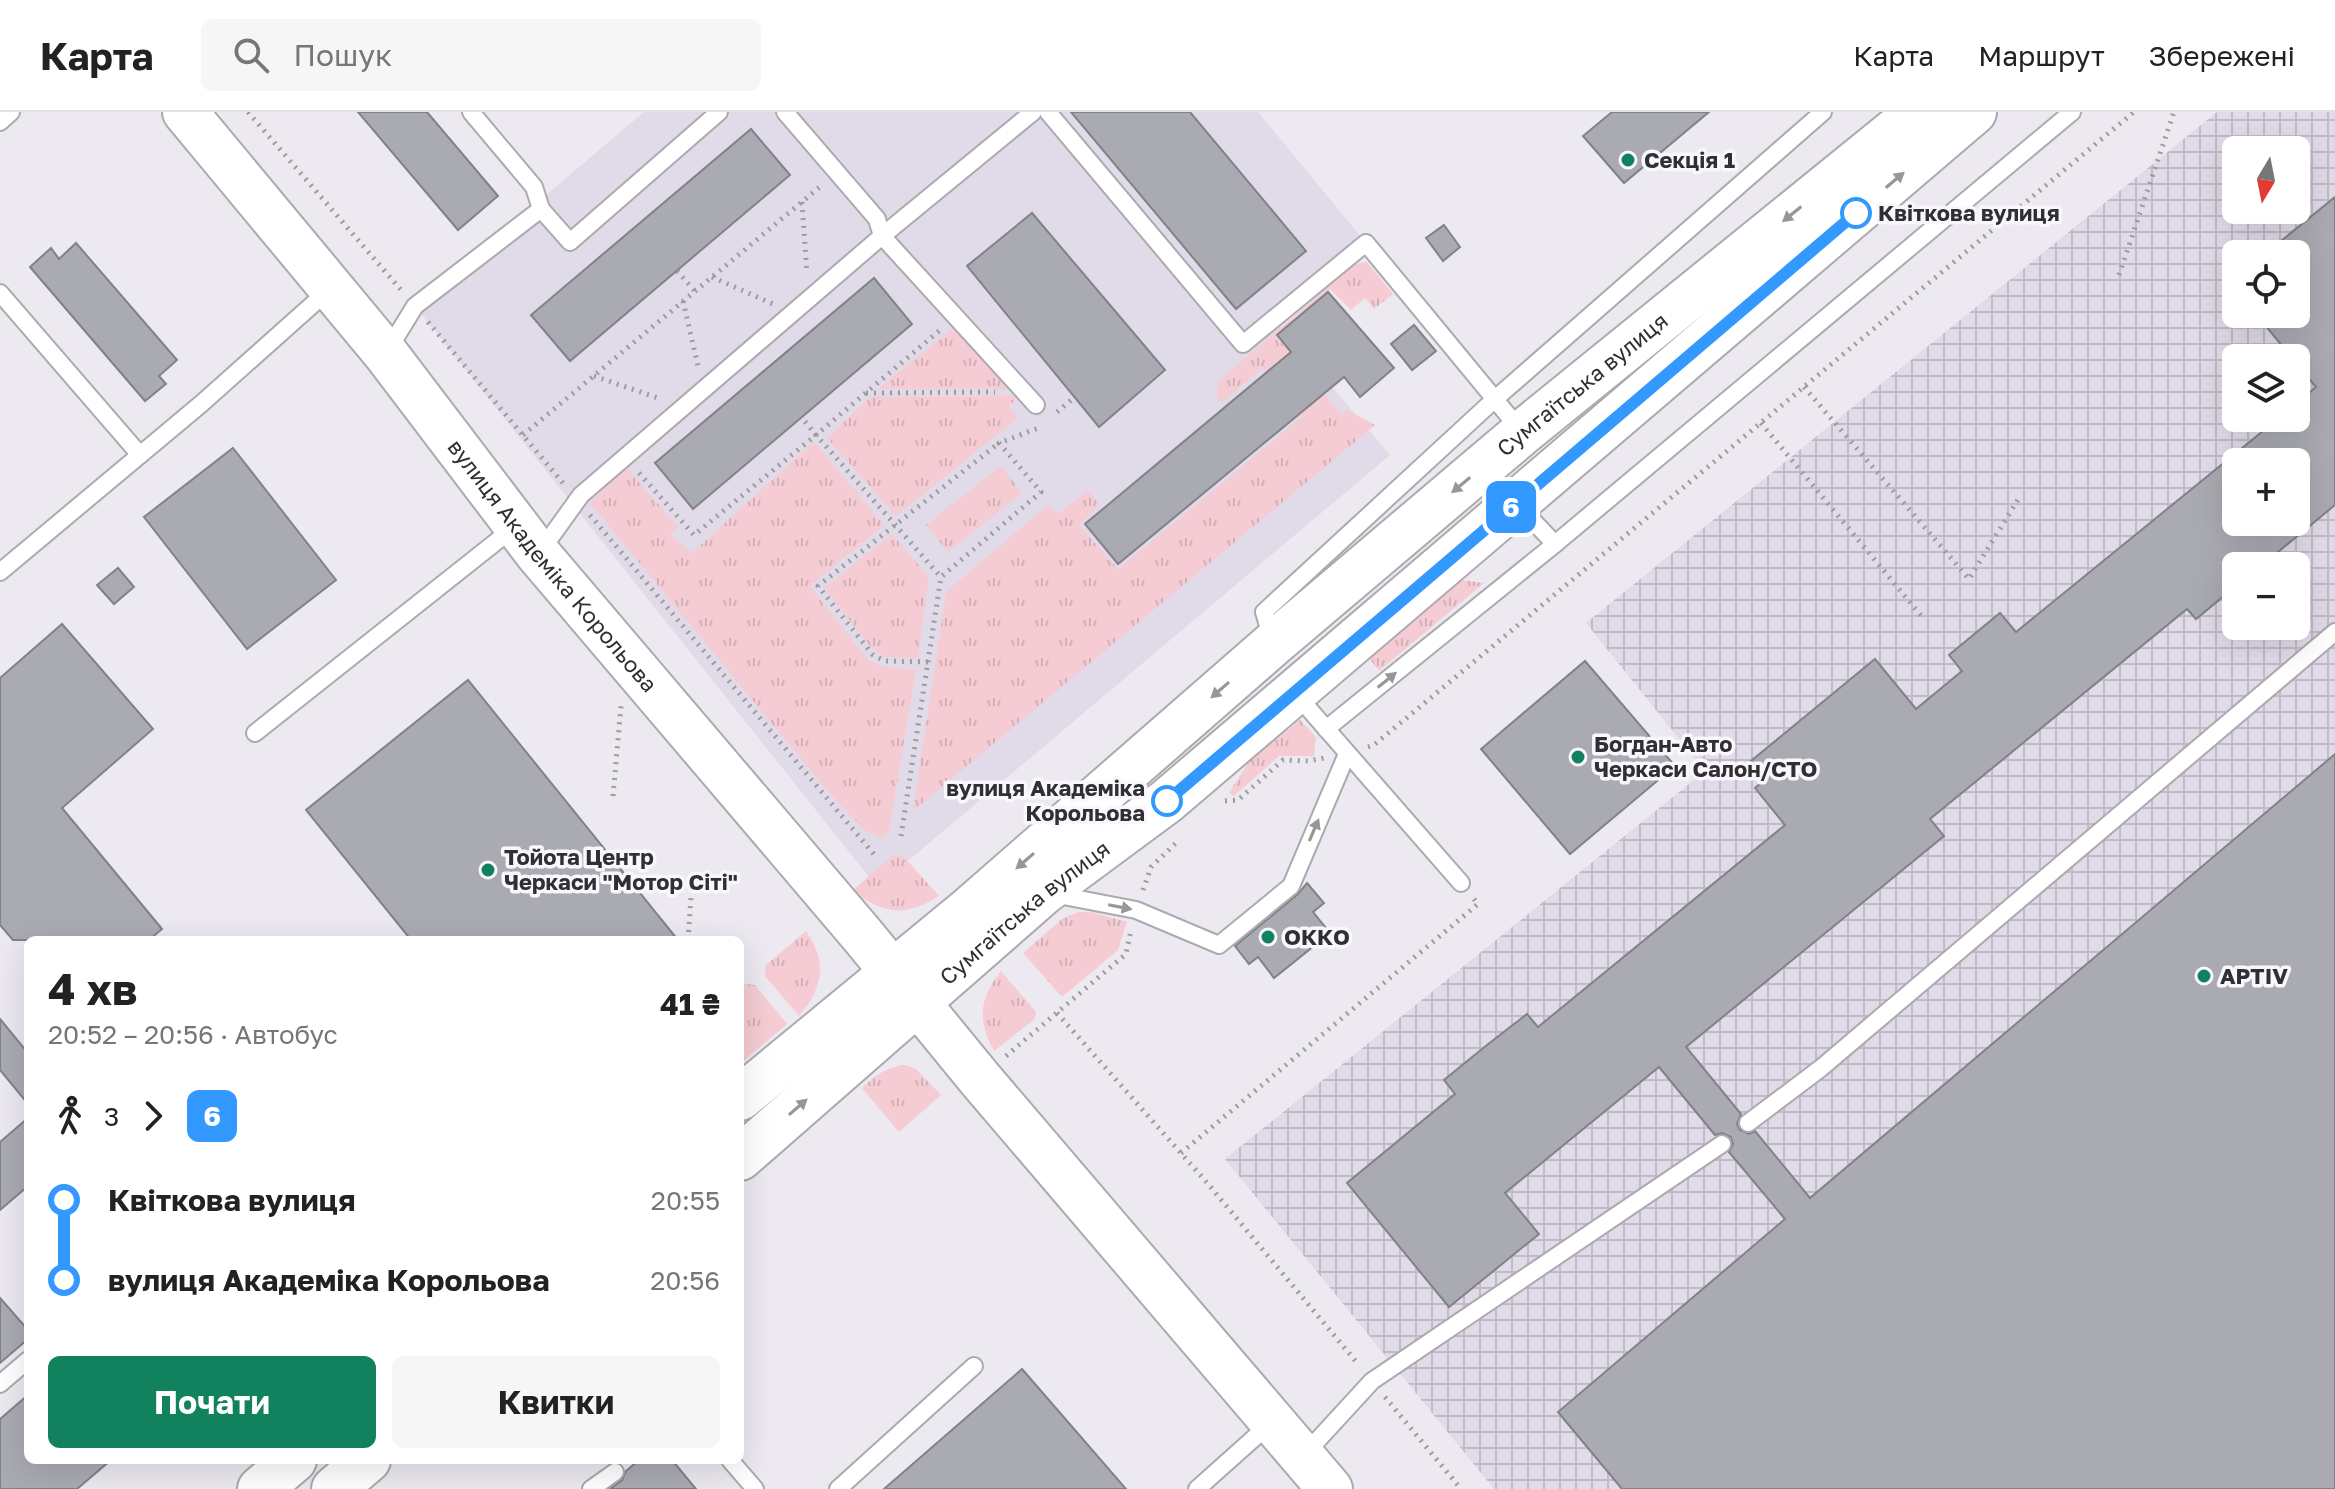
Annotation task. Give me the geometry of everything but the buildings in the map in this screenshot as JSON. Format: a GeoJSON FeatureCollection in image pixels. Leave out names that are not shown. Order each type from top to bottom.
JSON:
{"type":"FeatureCollection","features":[{"type":"Feature","properties":{"kind":"main road","name":"вулиця Академіка Корольова"},"geometry":{"type":"LineString","coordinates":[[185,112],[386,354],[528,539],[625,657],[1330,1489]]}},
{"type":"Feature","properties":{"kind":"main road","name":"Сумгаїтська вулиця"},"geometry":{"type":"LineString","coordinates":[[744,1154],[905,987],[967,911],[1273,644],[1522,433],[1918,112]]}},
{"type":"Feature","properties":{"kind":"main road","name":"Сумгаїтська вулиця"},"geometry":{"type":"LineString","coordinates":[[744,1095],[1044,892],[1167,801],[1974,112]]}},
{"type":"Feature","properties":{"kind":"main road"},"geometry":{"type":"LineString","coordinates":[[260,1489],[289,1464]]}},
{"type":"Feature","properties":{"kind":"lane"},"geometry":{"type":"LineString","coordinates":[[0,122],[11,112]]}},
{"type":"Feature","properties":{"kind":"lane"},"geometry":{"type":"LineString","coordinates":[[471,112],[534,187],[541,209],[570,242],[719,112]]}},
{"type":"Feature","properties":{"kind":"lane"},"geometry":{"type":"LineString","coordinates":[[785,112],[877,219],[882,236],[1036,405]]}},
{"type":"Feature","properties":{"kind":"lane"},"geometry":{"type":"LineString","coordinates":[[255,733],[528,539],[882,236],[1033,112]]}},
{"type":"Feature","properties":{"kind":"lane"},"geometry":{"type":"LineString","coordinates":[[1048,112],[1243,344],[1366,243],[1522,433]]}},
{"type":"Feature","properties":{"kind":"lane"},"geometry":{"type":"LineString","coordinates":[[1273,644],[1264,612],[1495,399],[1823,112]]}},
{"type":"Feature","properties":{"kind":"lane"},"geometry":{"type":"LineString","coordinates":[[1326,729],[1555,544],[2072,112]]}},
{"type":"Feature","properties":{"kind":"lane"},"geometry":{"type":"LineString","coordinates":[[386,354],[415,306],[541,209]]}},
{"type":"Feature","properties":{"kind":"lane"},"geometry":{"type":"LineString","coordinates":[[0,572],[201,404],[331,288]]}},
{"type":"Feature","properties":{"kind":"lane"},"geometry":{"type":"LineString","coordinates":[[0,293],[140,455]]}},
{"type":"Feature","properties":{"kind":"lane"},"geometry":{"type":"LineString","coordinates":[[1516,503],[1555,544]]}},
{"type":"Feature","properties":{"kind":"lane"},"geometry":{"type":"LineString","coordinates":[[1748,1123],[1821,1068],[2335,632]]}},
{"type":"Feature","properties":{"kind":"lane"},"geometry":{"type":"LineString","coordinates":[[1294,692],[1461,883]]}},
{"type":"Feature","properties":{"kind":"lane"},"geometry":{"type":"LineString","coordinates":[[1044,892],[1136,910],[1219,945],[1291,886],[1347,754]]}},
{"type":"Feature","properties":{"kind":"lane"},"geometry":{"type":"LineString","coordinates":[[1303,1456],[1372,1381],[1722,1144]]}},
{"type":"Feature","properties":{"kind":"lane"},"geometry":{"type":"LineString","coordinates":[[0,1384],[24,1363]]}},
{"type":"Feature","properties":{"kind":"lane"},"geometry":{"type":"LineString","coordinates":[[838,1489],[974,1366]]}},
{"type":"Feature","properties":{"kind":"lane"},"geometry":{"type":"LineString","coordinates":[[1197,1489],[1274,1421]]}},
{"type":"Feature","properties":{"kind":"lane"},"geometry":{"type":"LineString","coordinates":[[733,1464],[755,1489]]}},
{"type":"Feature","properties":{"kind":"lane"},"geometry":{"type":"LineString","coordinates":[[591,1489],[615,1472]]}},
{"type":"Feature","properties":{"kind":"path"},"geometry":{"type":"LineString","coordinates":[[1215,809],[1227,799],[1238,800],[1283,760],[1309,761],[1374,745],[2134,112]]}},
{"type":"Feature","properties":{"kind":"path"},"geometry":{"type":"LineString","coordinates":[[2119,275],[2174,112]]}},
{"type":"Feature","properties":{"kind":"path"},"geometry":{"type":"LineString","coordinates":[[523,435],[837,173]]}},
{"type":"Feature","properties":{"kind":"path"},"geometry":{"type":"LineString","coordinates":[[802,202],[809,299]]}},
{"type":"Feature","properties":{"kind":"path"},"geometry":{"type":"LineString","coordinates":[[677,271],[695,291]]}},
{"type":"Feature","properties":{"kind":"path"},"geometry":{"type":"LineString","coordinates":[[712,277],[792,313]]}},
{"type":"Feature","properties":{"kind":"path"},"geometry":{"type":"LineString","coordinates":[[683,301],[704,389]]}},
{"type":"Feature","properties":{"kind":"path"},"geometry":{"type":"LineString","coordinates":[[625,457],[694,535],[957,317]]}},
{"type":"Feature","properties":{"kind":"path"},"geometry":{"type":"LineString","coordinates":[[594,376],[683,407]]}},
{"type":"Feature","properties":{"kind":"path"},"geometry":{"type":"LineString","coordinates":[[1804,387],[1969,579],[2019,498]]}},
{"type":"Feature","properties":{"kind":"path"},"geometry":{"type":"LineString","coordinates":[[866,393],[1024,392]]}},
{"type":"Feature","properties":{"kind":"path"},"geometry":{"type":"LineString","coordinates":[[928,662],[885,661],[873,655],[818,586],[999,443],[1038,429],[1076,396]]}},
{"type":"Feature","properties":{"kind":"path"},"geometry":{"type":"LineString","coordinates":[[802,418],[941,577]]}},
{"type":"Feature","properties":{"kind":"path"},"geometry":{"type":"LineString","coordinates":[[1761,423],[1923,618]]}},
{"type":"Feature","properties":{"kind":"path"},"geometry":{"type":"LineString","coordinates":[[901,836],[941,577],[1041,492],[999,443]]}},
{"type":"Feature","properties":{"kind":"path"},"geometry":{"type":"LineString","coordinates":[[613,796],[625,657]]}},
{"type":"Feature","properties":{"kind":"path"},"geometry":{"type":"LineString","coordinates":[[999,1062],[1126,954],[1136,910],[1151,867],[1180,839]]}},
{"type":"Feature","properties":{"kind":"path"},"geometry":{"type":"LineString","coordinates":[[1181,1153],[1478,904],[1461,883]]}},
{"type":"Feature","properties":{"kind":"path"},"geometry":{"type":"LineString","coordinates":[[688,936],[691,896]]}},
{"type":"Feature","properties":{"kind":"path"},"geometry":{"type":"LineString","coordinates":[[1057,1013],[1181,1153],[1461,1489]]}},
{"type":"Feature","properties":{"kind":"shaded area"},"geometry":{"type":"Polygon","coordinates":[[[644,112],[1258,112],[1366,243],[1274,319],[1390,455],[877,887],[415,306],[644,112]]]}},
{"type":"Feature","properties":{"kind":"shaded area"},"geometry":{"type":"Polygon","coordinates":[[[2217,112],[2335,112],[2335,1489],[1494,1489],[1225,1159],[1705,771],[1586,623],[2217,112]]]}},
{"type":"Feature","properties":{"kind":"green space"},"geometry":{"type":"Polygon","coordinates":[[[1367,262],[1393,294],[1374,309],[1365,298],[1351,310],[1330,289],[1276,336],[1341,414],[1347,410],[1375,425],[913,811],[946,592],[1049,504],[1058,514],[1088,490],[1100,505],[1079,525],[1118,569],[1302,417],[1262,368],[1222,403],[1217,392],[1220,380],[1350,268],[1367,262]]]}},
{"type":"Feature","properties":{"kind":"green space"},"geometry":{"type":"Polygon","coordinates":[[[954,327],[1008,389],[878,389],[954,327]]]}},
{"type":"Feature","properties":{"kind":"green space"},"geometry":{"type":"Polygon","coordinates":[[[1013,395],[1016,400],[1009,406],[1018,418],[896,516],[827,438],[870,397],[1013,395]]]}},
{"type":"Feature","properties":{"kind":"green space"},"geometry":{"type":"Polygon","coordinates":[[[814,442],[884,525],[810,586],[867,659],[881,666],[916,670],[889,831],[883,839],[863,829],[825,788],[590,503],[625,466],[678,527],[670,534],[692,553],[814,442]]]}},
{"type":"Feature","properties":{"kind":"green space"},"geometry":{"type":"Polygon","coordinates":[[[1001,466],[1022,493],[948,552],[926,525],[1001,466]]]}},
{"type":"Feature","properties":{"kind":"green space"},"geometry":{"type":"Polygon","coordinates":[[[892,534],[929,577],[918,658],[883,657],[871,647],[824,588],[892,534]]]}},
{"type":"Feature","properties":{"kind":"green space"},"geometry":{"type":"Polygon","coordinates":[[[1462,580],[1484,583],[1379,671],[1369,658],[1462,580]]]}},
{"type":"Feature","properties":{"kind":"green space"},"geometry":{"type":"Polygon","coordinates":[[[1300,720],[1316,737],[1314,756],[1279,756],[1234,796],[1229,793],[1250,760],[1300,720]]]}},
{"type":"Feature","properties":{"kind":"green space"},"geometry":{"type":"Polygon","coordinates":[[[893,855],[904,857],[939,896],[916,907],[895,910],[874,904],[853,890],[893,855]]]}},
{"type":"Feature","properties":{"kind":"green space"},"geometry":{"type":"Polygon","coordinates":[[[1079,912],[1091,912],[1127,922],[1118,950],[1062,997],[1023,953],[1063,918],[1079,912]]]}},
{"type":"Feature","properties":{"kind":"green space"},"geometry":{"type":"Polygon","coordinates":[[[806,931],[818,953],[820,975],[813,995],[799,1016],[765,976],[766,965],[806,931]]]}},
{"type":"Feature","properties":{"kind":"green space"},"geometry":{"type":"Polygon","coordinates":[[[1001,971],[1036,1012],[1035,1019],[994,1051],[985,1029],[983,1010],[988,991],[1001,971]]]}},
{"type":"Feature","properties":{"kind":"green space"},"geometry":{"type":"Polygon","coordinates":[[[744,983],[755,985],[787,1024],[744,1061],[744,983]]]}},
{"type":"Feature","properties":{"kind":"green space"},"geometry":{"type":"Polygon","coordinates":[[[905,1065],[916,1069],[941,1095],[899,1132],[862,1088],[882,1072],[905,1065]]]}},
{"type":"Feature","properties":{"kind":"bus line","name":"6"},"geometry":{"type":"LineString","coordinates":[[1167,801],[1856,213]]}},
{"type":"Feature","properties":{"kind":"place","name":"Секція 1"},"geometry":{"type":"Point","coordinates":[1628,160]}},
{"type":"Feature","properties":{"kind":"place","name":"Квіткова вулиця"},"geometry":{"type":"Point","coordinates":[1856,213]}},
{"type":"Feature","properties":{"kind":"place","name":"Богдан-Авто Черкаси Салон/СТО"},"geometry":{"type":"Point","coordinates":[1578,757]}},
{"type":"Feature","properties":{"kind":"place","name":"вулиця Академіка Корольова"},"geometry":{"type":"Point","coordinates":[1167,801]}},
{"type":"Feature","properties":{"kind":"place","name":"Тойота Центр Черкаси \"Мотор Сіті\""},"geometry":{"type":"Point","coordinates":[488,870]}},
{"type":"Feature","properties":{"kind":"place","name":"ОККО"},"geometry":{"type":"Point","coordinates":[1268,937]}},
{"type":"Feature","properties":{"kind":"place","name":"APTIV"},"geometry":{"type":"Point","coordinates":[2204,976]}}]}
